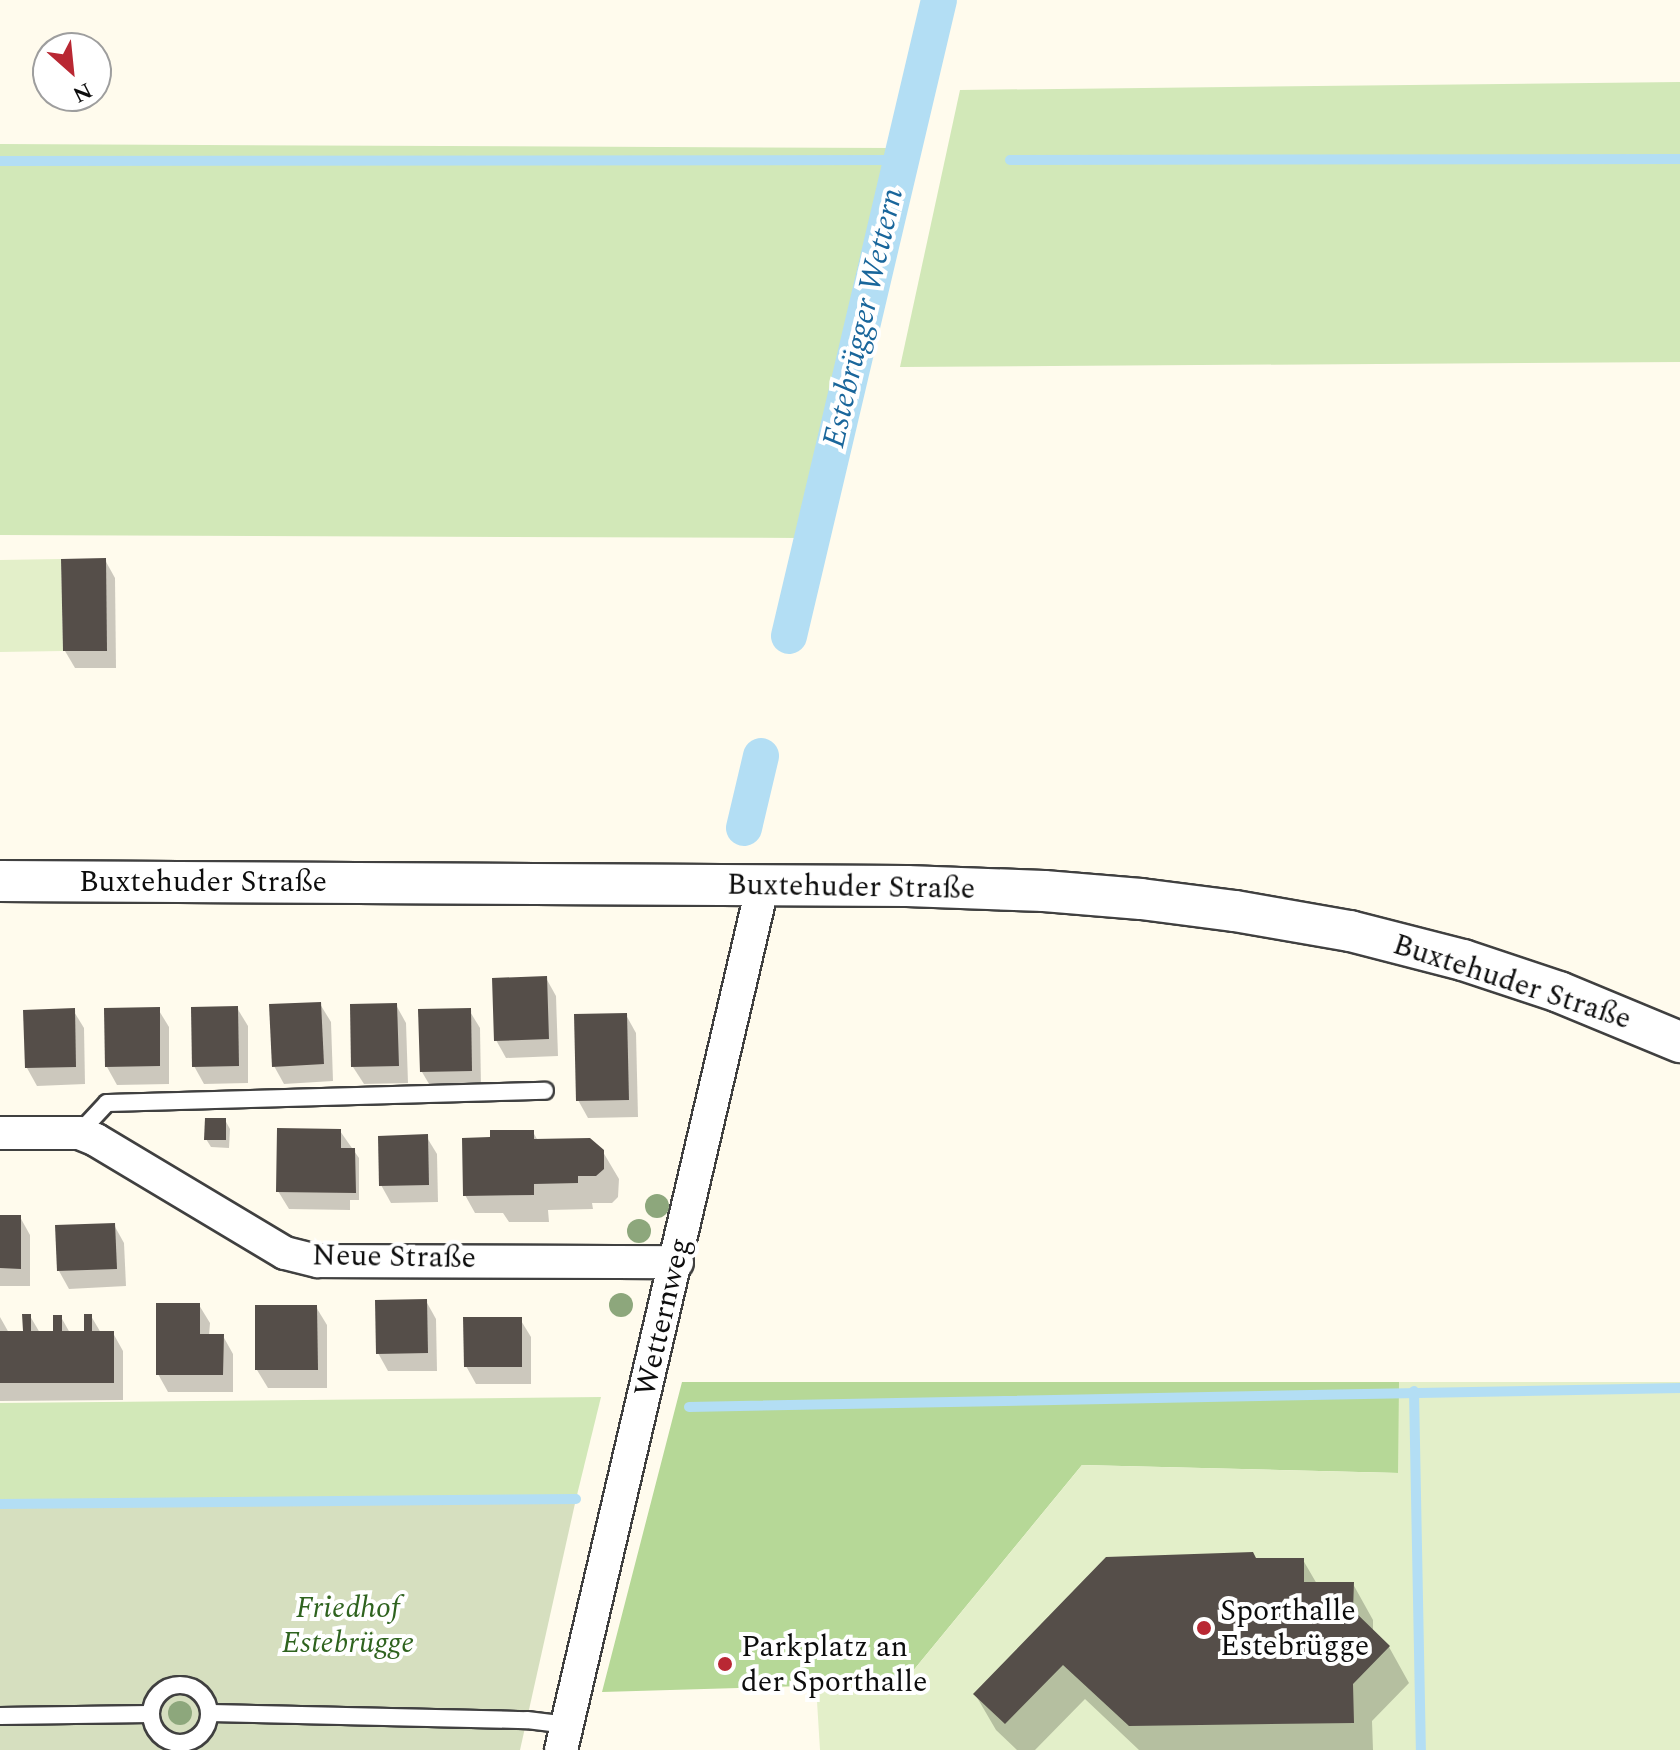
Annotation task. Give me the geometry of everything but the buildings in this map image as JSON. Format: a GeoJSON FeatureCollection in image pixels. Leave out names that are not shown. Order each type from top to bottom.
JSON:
{"type":"FeatureCollection","features":[{"type":"Feature","properties":{"kind":"street","name":"Buxtehuder Straße"},"geometry":{"type":"LineString","coordinates":[[0,881],[763,884],[1044,891],[1235,911],[1350,931],[1463,960],[1559,992],[1680,1042]]}},
{"type":"Feature","properties":{"kind":"street","name":"Wetternweg"},"geometry":{"type":"LineString","coordinates":[[563,1738],[677,1262],[763,884]]}},
{"type":"Feature","properties":{"kind":"street","name":"Neue Straße"},"geometry":{"type":"LineString","coordinates":[[0,1133],[79,1133],[96,1140],[285,1253],[318,1261],[677,1262]]}},
{"type":"Feature","properties":{"kind":"lane"},"geometry":{"type":"LineString","coordinates":[[79,1133],[107,1103],[545,1091]]}},
{"type":"Feature","properties":{"kind":"lane"},"geometry":{"type":"LineString","coordinates":[[196,1688],[207,1699],[211,1713],[209,1724],[196,1740],[165,1741],[153,1728],[150,1714],[153,1701],[162,1689],[196,1688]]}},
{"type":"Feature","properties":{"kind":"lane"},"geometry":{"type":"LineString","coordinates":[[211,1713],[527,1720],[563,1738]]}},
{"type":"Feature","properties":{"kind":"lane"},"geometry":{"type":"LineString","coordinates":[[0,1716],[150,1714]]}},
{"type":"Feature","properties":{"kind":"green space"},"geometry":{"type":"Polygon","coordinates":[[[1680,82],[1680,362],[900,367],[960,90],[1680,82]]]}},
{"type":"Feature","properties":{"kind":"green space"},"geometry":{"type":"Polygon","coordinates":[[[0,144],[892,148],[799,538],[0,535],[0,144]]]}},
{"type":"Feature","properties":{"kind":"green space"},"geometry":{"type":"Polygon","coordinates":[[[61,559],[63,651],[0,652],[0,560],[61,559]]]}},
{"type":"Feature","properties":{"kind":"green space"},"geometry":{"type":"Polygon","coordinates":[[[682,1382],[1399,1382],[1399,1473],[1082,1465],[903,1683],[602,1692],[682,1382]]]}},
{"type":"Feature","properties":{"kind":"green space"},"geometry":{"type":"Polygon","coordinates":[[[1399,1382],[1680,1382],[1680,1750],[820,1750],[816,1685],[903,1683],[1082,1465],[1398,1473],[1399,1382]]]}},
{"type":"Feature","properties":{"kind":"green space"},"geometry":{"type":"Polygon","coordinates":[[[601,1397],[576,1499],[0,1504],[0,1403],[601,1397]]]}},
{"type":"Feature","properties":{"kind":"green space","name":"Friedhof Estebrügge"},"geometry":{"type":"Polygon","coordinates":[[[576,1499],[520,1750],[0,1750],[0,1504],[576,1499]]]}},
{"type":"Feature","properties":{"kind":"waterway","name":"Estebrügger Wettern"},"geometry":{"type":"LineString","coordinates":[[789,636],[939,0]]}},
{"type":"Feature","properties":{"kind":"waterway"},"geometry":{"type":"LineString","coordinates":[[1010,160],[1680,159]]}},
{"type":"Feature","properties":{"kind":"waterway"},"geometry":{"type":"LineString","coordinates":[[0,161],[901,160]]}},
{"type":"Feature","properties":{"kind":"waterway","name":"Estebrügger Wettern"},"geometry":{"type":"LineString","coordinates":[[744,828],[761,756]]}},
{"type":"Feature","properties":{"kind":"waterway"},"geometry":{"type":"LineString","coordinates":[[689,1407],[1680,1388]]}},
{"type":"Feature","properties":{"kind":"waterway"},"geometry":{"type":"LineString","coordinates":[[1414,1391],[1421,1750]]}},
{"type":"Feature","properties":{"kind":"waterway"},"geometry":{"type":"LineString","coordinates":[[0,1504],[576,1499]]}},
{"type":"Feature","properties":{"kind":"place","name":"Sporthalle Estebrügge"},"geometry":{"type":"Point","coordinates":[1204,1628]}},
{"type":"Feature","properties":{"kind":"place","name":"Parkplatz an der Sporthalle"},"geometry":{"type":"Point","coordinates":[725,1664]}}]}
